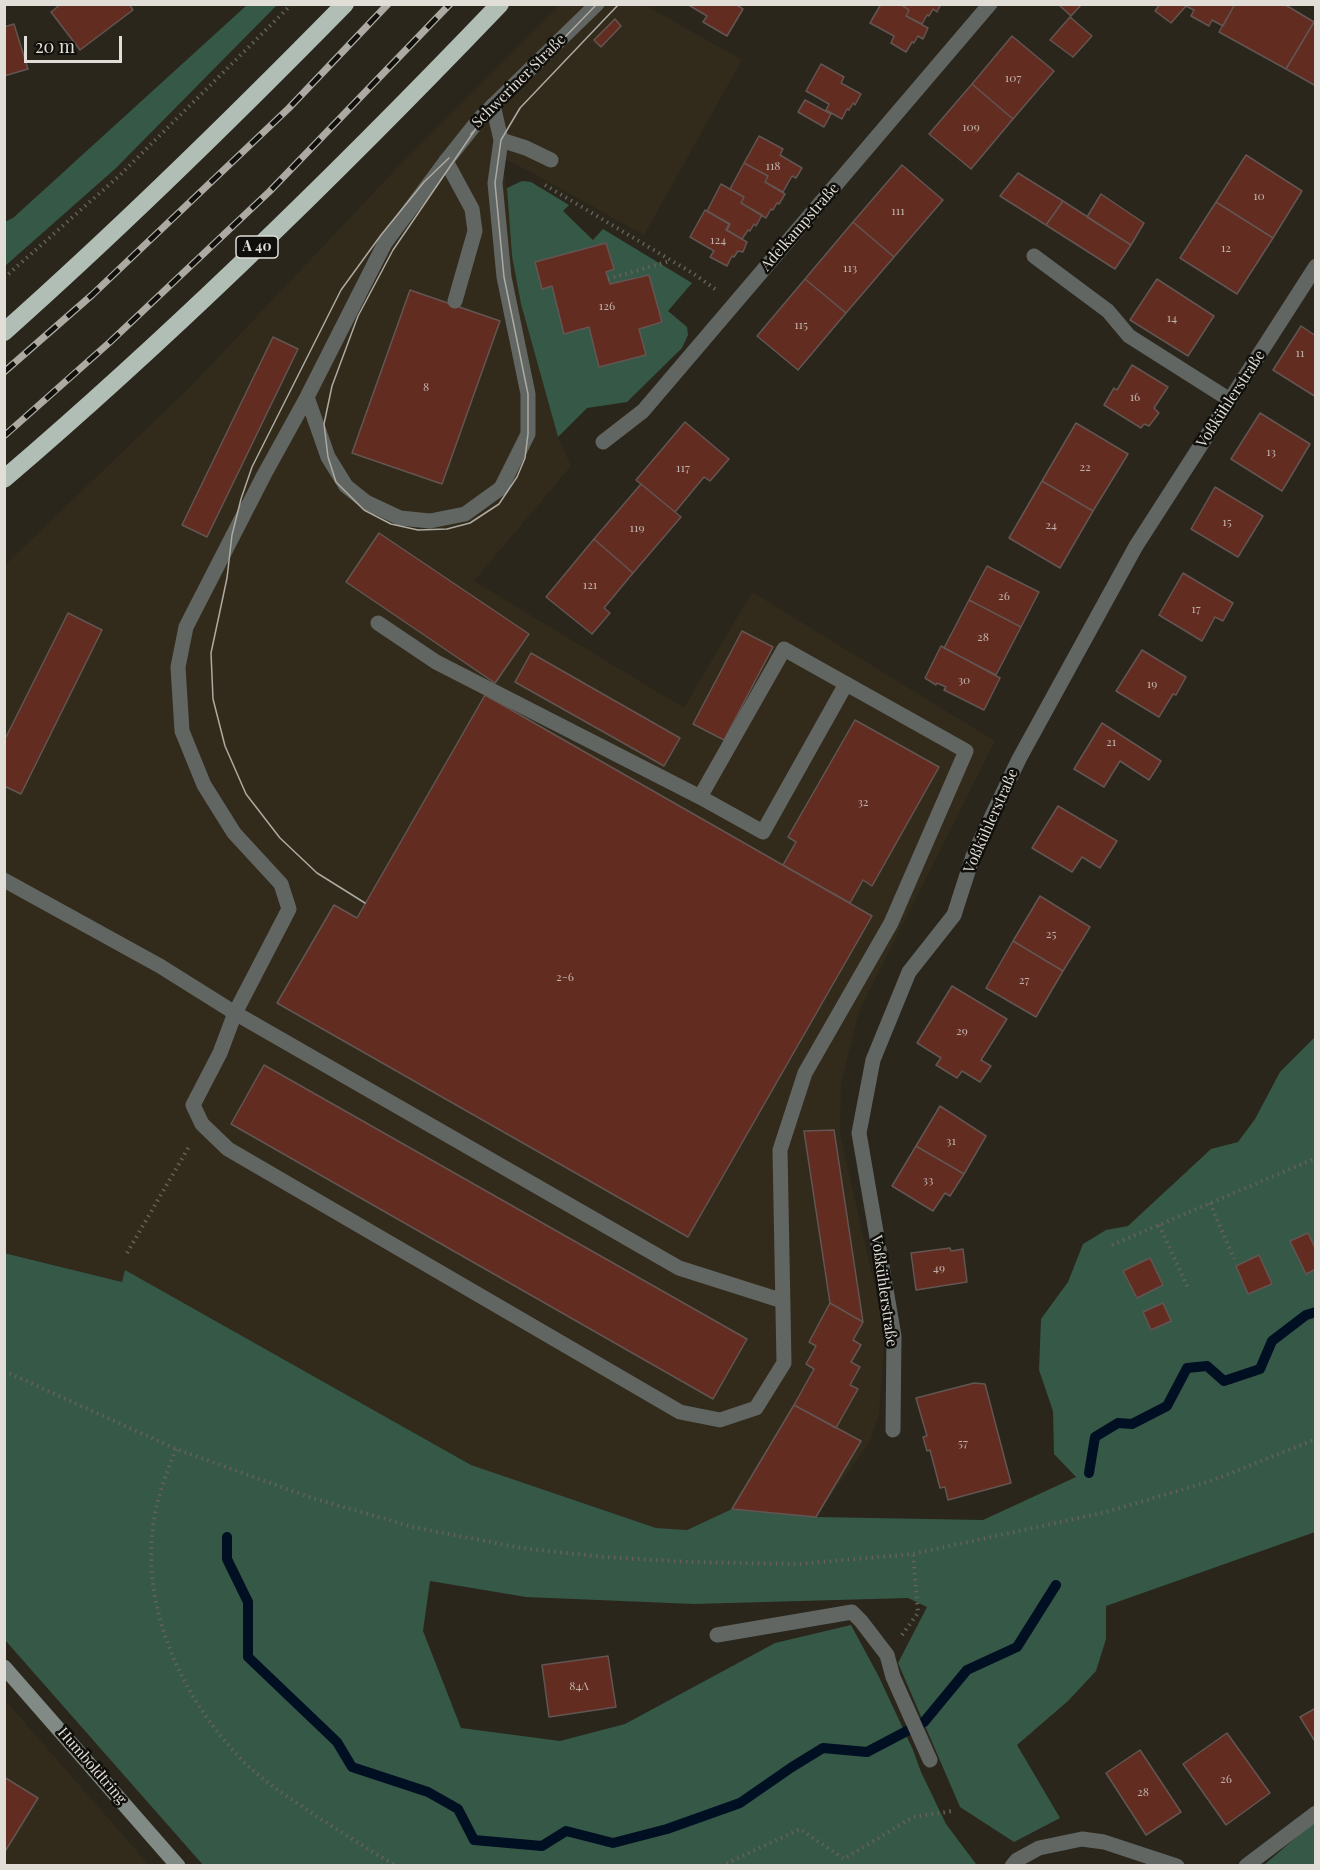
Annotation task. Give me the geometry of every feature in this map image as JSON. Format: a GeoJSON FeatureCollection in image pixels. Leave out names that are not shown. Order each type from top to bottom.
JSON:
{"type":"FeatureCollection","features":[{"type":"Feature","properties":{"kind":"highway"},"geometry":{"type":"LineString","coordinates":[[4,332],[84,261],[235,117],[345,4]]}},
{"type":"Feature","properties":{"kind":"highway","name":"A 40"},"geometry":{"type":"LineString","coordinates":[[4,479],[172,329],[435,73],[500,4]]}},
{"type":"Feature","properties":{"kind":"street","name":"Schweriner Straße"},"geometry":{"type":"LineString","coordinates":[[202,1124],[193,1105],[220,1053],[235,1013],[289,909],[281,884],[234,833],[204,785],[182,731],[178,667],[186,627],[385,243],[481,117],[597,4]]}},
{"type":"Feature","properties":{"kind":"street","name":"Adelkampstraße"},"geometry":{"type":"LineString","coordinates":[[603,442],[644,411],[990,4]]}},
{"type":"Feature","properties":{"kind":"street"},"geometry":{"type":"LineString","coordinates":[[307,397],[328,457],[346,486],[366,502],[400,518],[430,521],[465,514],[501,488],[528,434],[528,394],[504,277],[495,183],[501,140],[493,105]]}},
{"type":"Feature","properties":{"kind":"street"},"geometry":{"type":"LineString","coordinates":[[501,140],[526,148],[551,160]]}},
{"type":"Feature","properties":{"kind":"street"},"geometry":{"type":"LineString","coordinates":[[446,161],[472,209],[476,231],[455,301]]}},
{"type":"Feature","properties":{"kind":"street"},"geometry":{"type":"LineString","coordinates":[[1034,256],[1108,311],[1129,336],[1230,400]]}},
{"type":"Feature","properties":{"kind":"street","name":"Voßkühlerstraße"},"geometry":{"type":"LineString","coordinates":[[893,1430],[894,1336],[858,1133],[873,1060],[909,972],[954,915],[973,856],[1019,759],[1136,546],[1316,266]]}},
{"type":"Feature","properties":{"kind":"street"},"geometry":{"type":"LineString","coordinates":[[378,622],[436,662],[700,797],[763,832],[846,684]]}},
{"type":"Feature","properties":{"kind":"street"},"geometry":{"type":"LineString","coordinates":[[202,1124],[228,1149],[680,1412],[720,1420],[756,1408],[784,1363],[780,1150],[805,1073],[891,923],[966,751],[784,649],[700,797]]}},
{"type":"Feature","properties":{"kind":"street"},"geometry":{"type":"LineString","coordinates":[[4,880],[166,969],[235,1013],[679,1268],[783,1301]]}},
{"type":"Feature","properties":{"kind":"street"},"geometry":{"type":"LineString","coordinates":[[717,1635],[852,1612],[887,1655],[893,1677],[930,1760]]}},
{"type":"Feature","properties":{"kind":"street","name":"Humboldtring"},"geometry":{"type":"LineString","coordinates":[[4,1667],[177,1866]]}},
{"type":"Feature","properties":{"kind":"street"},"geometry":{"type":"LineString","coordinates":[[1246,1866],[1316,1813]]}},
{"type":"Feature","properties":{"kind":"street"},"geometry":{"type":"LineString","coordinates":[[1012,1866],[1017,1860],[1039,1848],[1082,1839],[1104,1842],[1177,1866]]}},
{"type":"Feature","properties":{"kind":"path"},"geometry":{"type":"LineString","coordinates":[[4,278],[119,176],[292,4]]}},
{"type":"Feature","properties":{"kind":"path"},"geometry":{"type":"LineString","coordinates":[[537,181],[694,274],[735,303]]}},
{"type":"Feature","properties":{"kind":"path"},"geometry":{"type":"LineString","coordinates":[[608,279],[671,261]]}},
{"type":"Feature","properties":{"kind":"path"},"geometry":{"type":"LineString","coordinates":[[127,1253],[202,1124]]}},
{"type":"Feature","properties":{"kind":"path"},"geometry":{"type":"LineString","coordinates":[[1112,1245],[1316,1158]]}},
{"type":"Feature","properties":{"kind":"path"},"geometry":{"type":"LineString","coordinates":[[1210,1203],[1234,1259]]}},
{"type":"Feature","properties":{"kind":"path"},"geometry":{"type":"LineString","coordinates":[[1159,1225],[1188,1288]]}},
{"type":"Feature","properties":{"kind":"path"},"geometry":{"type":"LineString","coordinates":[[4,1371],[176,1449],[312,1498],[413,1527],[521,1548],[604,1557],[688,1562],[799,1563],[913,1554],[1106,1512],[1211,1481],[1316,1439]]}},
{"type":"Feature","properties":{"kind":"path"},"geometry":{"type":"LineString","coordinates":[[176,1449],[166,1473],[153,1527],[152,1577],[163,1628],[181,1675],[208,1720],[243,1761],[275,1789],[397,1866]]}},
{"type":"Feature","properties":{"kind":"path"},"geometry":{"type":"LineString","coordinates":[[913,1554],[918,1613]]}},
{"type":"Feature","properties":{"kind":"path"},"geometry":{"type":"LineString","coordinates":[[721,1866],[800,1829],[844,1859],[914,1817],[953,1811]]}},
{"type":"Feature","properties":{"kind":"shaded area"},"geometry":{"type":"Polygon","coordinates":[[[560,5],[645,5],[742,60],[644,235],[501,158],[507,188],[512,256],[521,304],[558,437],[571,466],[474,581],[684,708],[752,592],[995,741],[859,1011],[841,1083],[840,1134],[885,1332],[879,1415],[870,1441],[816,1517],[732,1509],[687,1530],[656,1528],[471,1465],[125,1270],[123,1282],[5,1253],[5,565],[194,383],[396,169],[560,5]]]}},
{"type":"Feature","properties":{"kind":"shaded area"},"geometry":{"type":"Polygon","coordinates":[[[5,1700],[149,1865],[5,1865],[5,1700]]]}},
{"type":"Feature","properties":{"kind":"green space"},"geometry":{"type":"Polygon","coordinates":[[[247,5],[277,5],[115,169],[5,266],[5,222],[13,218],[247,5]]]}},
{"type":"Feature","properties":{"kind":"green space"},"geometry":{"type":"Polygon","coordinates":[[[522,181],[531,182],[569,205],[563,211],[593,240],[603,229],[692,283],[668,311],[687,327],[688,335],[682,348],[627,402],[587,408],[558,437],[521,304],[512,256],[507,188],[522,181]]]}},
{"type":"Feature","properties":{"kind":"green space"},"geometry":{"type":"Polygon","coordinates":[[[1315,1037],[1315,1532],[1106,1606],[1106,1639],[1096,1671],[1068,1701],[1017,1745],[1060,1818],[1014,1842],[960,1807],[898,1663],[927,1607],[908,1598],[694,1604],[526,1597],[430,1581],[423,1631],[461,1728],[560,1741],[625,1724],[775,1643],[851,1625],[879,1677],[946,1824],[976,1865],[203,1865],[5,1640],[4,1253],[122,1282],[125,1270],[471,1465],[656,1528],[687,1530],[732,1509],[816,1517],[983,1520],[1076,1477],[1054,1454],[1053,1411],[1039,1370],[1041,1319],[1068,1282],[1083,1244],[1106,1230],[1128,1226],[1211,1149],[1238,1142],[1255,1119],[1280,1072],[1315,1037]]]}},
{"type":"Feature","properties":{"kind":"green space"},"geometry":{"type":"Polygon","coordinates":[[[1315,1821],[1315,1865],[1264,1865],[1315,1821]]]}},
{"type":"Feature","properties":{"kind":"building"},"geometry":{"type":"Polygon","coordinates":[[[61,4],[129,4],[133,10],[80,50],[51,12],[61,4]]]}},
{"type":"Feature","properties":{"kind":"building"},"geometry":{"type":"Polygon","coordinates":[[[687,4],[735,4],[743,9],[727,36],[703,22],[707,16],[687,4]]]}},
{"type":"Feature","properties":{"kind":"building"},"geometry":{"type":"Polygon","coordinates":[[[881,4],[900,4],[909,10],[906,16],[928,28],[923,39],[918,36],[906,52],[891,43],[894,36],[870,23],[881,4]]]}},
{"type":"Feature","properties":{"kind":"building"},"geometry":{"type":"Polygon","coordinates":[[[900,4],[941,4],[937,12],[933,9],[922,24],[906,16],[909,10],[900,4]]]}},
{"type":"Feature","properties":{"kind":"building"},"geometry":{"type":"Polygon","coordinates":[[[1058,4],[1081,4],[1081,5],[1071,16],[1058,4]]]}},
{"type":"Feature","properties":{"kind":"building"},"geometry":{"type":"Polygon","coordinates":[[[1160,4],[1235,4],[1223,26],[1212,20],[1209,26],[1191,16],[1194,10],[1186,6],[1171,23],[1155,11],[1160,4]]]}},
{"type":"Feature","properties":{"kind":"building"},"geometry":{"type":"Polygon","coordinates":[[[1235,4],[1284,4],[1314,22],[1286,69],[1219,32],[1235,4]]]}},
{"type":"Feature","properties":{"kind":"building"},"geometry":{"type":"Polygon","coordinates":[[[1070,17],[1092,36],[1073,57],[1050,40],[1070,17]]]}},
{"type":"Feature","properties":{"kind":"building"},"geometry":{"type":"Polygon","coordinates":[[[615,19],[621,26],[601,47],[594,40],[615,19]]]}},
{"type":"Feature","properties":{"kind":"building"},"geometry":{"type":"Polygon","coordinates":[[[1314,22],[1316,23],[1316,86],[1286,69],[1314,22]]]}},
{"type":"Feature","properties":{"kind":"building"},"geometry":{"type":"Polygon","coordinates":[[[14,24],[28,69],[4,76],[4,27],[14,24]]]}},
{"type":"Feature","properties":{"kind":"building"},"geometry":{"type":"Polygon","coordinates":[[[1012,36],[1054,71],[1013,119],[972,84],[1012,36]]]}},
{"type":"Feature","properties":{"kind":"building"},"geometry":{"type":"Polygon","coordinates":[[[821,64],[844,77],[841,83],[861,94],[855,105],[853,103],[849,110],[847,109],[842,119],[826,110],[829,104],[806,91],[821,64]]]}},
{"type":"Feature","properties":{"kind":"building"},"geometry":{"type":"Polygon","coordinates":[[[972,84],[1013,119],[971,169],[929,134],[972,84]]]}},
{"type":"Feature","properties":{"kind":"building"},"geometry":{"type":"Polygon","coordinates":[[[805,100],[831,114],[824,127],[798,112],[805,100]]]}},
{"type":"Feature","properties":{"kind":"building"},"geometry":{"type":"Polygon","coordinates":[[[759,136],[783,149],[780,155],[802,168],[796,178],[792,176],[783,192],[765,182],[768,176],[744,163],[759,136]]]}},
{"type":"Feature","properties":{"kind":"building"},"geometry":{"type":"Polygon","coordinates":[[[1246,155],[1302,191],[1273,238],[1216,202],[1246,155]]]}},
{"type":"Feature","properties":{"kind":"building"},"geometry":{"type":"Polygon","coordinates":[[[744,163],[768,176],[765,182],[785,194],[766,218],[741,203],[744,197],[730,189],[744,163]]]}},
{"type":"Feature","properties":{"kind":"building"},"geometry":{"type":"Polygon","coordinates":[[[902,165],[943,200],[894,257],[853,222],[902,165]]]}},
{"type":"Feature","properties":{"kind":"building"},"geometry":{"type":"Polygon","coordinates":[[[1018,173],[1063,201],[1046,225],[1000,196],[1018,173]]]}},
{"type":"Feature","properties":{"kind":"building"},"geometry":{"type":"Polygon","coordinates":[[[721,184],[744,197],[741,203],[762,215],[756,226],[754,224],[742,239],[727,230],[730,224],[707,211],[721,184]]]}},
{"type":"Feature","properties":{"kind":"building"},"geometry":{"type":"Polygon","coordinates":[[[1101,194],[1144,223],[1131,245],[1087,217],[1101,194]]]}},
{"type":"Feature","properties":{"kind":"building"},"geometry":{"type":"Polygon","coordinates":[[[1063,201],[1131,245],[1115,269],[1046,225],[1063,201]]]}},
{"type":"Feature","properties":{"kind":"building"},"geometry":{"type":"Polygon","coordinates":[[[1216,202],[1273,238],[1237,294],[1180,258],[1216,202]]]}},
{"type":"Feature","properties":{"kind":"building"},"geometry":{"type":"Polygon","coordinates":[[[705,210],[729,224],[726,230],[747,242],[743,252],[738,251],[734,257],[732,256],[727,266],[710,257],[714,251],[690,237],[705,210]]]}},
{"type":"Feature","properties":{"kind":"building"},"geometry":{"type":"Polygon","coordinates":[[[853,222],[894,257],[846,313],[805,279],[853,222]]]}},
{"type":"Feature","properties":{"kind":"building"},"geometry":{"type":"Polygon","coordinates":[[[606,243],[614,269],[606,272],[610,284],[649,275],[662,322],[639,329],[646,355],[599,367],[589,327],[564,334],[552,286],[542,289],[535,262],[606,243]]]}},
{"type":"Feature","properties":{"kind":"building"},"geometry":{"type":"Polygon","coordinates":[[[805,279],[846,313],[798,370],[757,336],[805,279]]]}},
{"type":"Feature","properties":{"kind":"building"},"geometry":{"type":"Polygon","coordinates":[[[1157,279],[1214,316],[1188,356],[1130,320],[1157,279]]]}},
{"type":"Feature","properties":{"kind":"building"},"geometry":{"type":"Polygon","coordinates":[[[410,290],[500,321],[442,484],[352,453],[410,290]]]}},
{"type":"Feature","properties":{"kind":"building"},"geometry":{"type":"Polygon","coordinates":[[[1301,326],[1316,336],[1316,397],[1273,370],[1301,326]]]}},
{"type":"Feature","properties":{"kind":"building"},"geometry":{"type":"Polygon","coordinates":[[[273,337],[298,349],[207,537],[182,525],[273,337]]]}},
{"type":"Feature","properties":{"kind":"building"},"geometry":{"type":"Polygon","coordinates":[[[1132,365],[1168,387],[1154,408],[1159,413],[1149,426],[1144,424],[1141,428],[1104,405],[1114,388],[1117,390],[1132,365]]]}},
{"type":"Feature","properties":{"kind":"building"},"geometry":{"type":"Polygon","coordinates":[[[1260,413],[1310,444],[1282,491],[1231,459],[1260,413]]]}},
{"type":"Feature","properties":{"kind":"building"},"geometry":{"type":"Polygon","coordinates":[[[685,422],[729,459],[710,481],[704,477],[675,512],[636,480],[685,422]]]}},
{"type":"Feature","properties":{"kind":"building"},"geometry":{"type":"Polygon","coordinates":[[[1076,423],[1128,454],[1093,511],[1042,481],[1076,423]]]}},
{"type":"Feature","properties":{"kind":"building"},"geometry":{"type":"Polygon","coordinates":[[[1042,481],[1093,511],[1060,568],[1009,538],[1042,481]]]}},
{"type":"Feature","properties":{"kind":"building"},"geometry":{"type":"Polygon","coordinates":[[[641,484],[681,517],[633,573],[594,539],[641,484]]]}},
{"type":"Feature","properties":{"kind":"building"},"geometry":{"type":"Polygon","coordinates":[[[1215,487],[1263,516],[1238,557],[1191,529],[1215,487]]]}},
{"type":"Feature","properties":{"kind":"building"},"geometry":{"type":"Polygon","coordinates":[[[379,533],[529,634],[495,683],[346,582],[379,533]]]}},
{"type":"Feature","properties":{"kind":"building"},"geometry":{"type":"Polygon","coordinates":[[[594,539],[633,573],[604,608],[610,613],[592,634],[546,597],[594,539]]]}},
{"type":"Feature","properties":{"kind":"building"},"geometry":{"type":"Polygon","coordinates":[[[987,566],[1039,592],[1021,627],[969,600],[987,566]]]}},
{"type":"Feature","properties":{"kind":"building"},"geometry":{"type":"Polygon","coordinates":[[[1183,573],[1233,603],[1223,621],[1215,617],[1202,641],[1159,615],[1183,573]]]}},
{"type":"Feature","properties":{"kind":"building"},"geometry":{"type":"Polygon","coordinates":[[[969,600],[1021,627],[996,675],[944,648],[969,600]]]}},
{"type":"Feature","properties":{"kind":"building"},"geometry":{"type":"Polygon","coordinates":[[[68,613],[102,630],[21,794],[4,786],[4,741],[68,613]]]}},
{"type":"Feature","properties":{"kind":"building"},"geometry":{"type":"Polygon","coordinates":[[[742,631],[773,647],[724,740],[693,724],[742,631]]]}},
{"type":"Feature","properties":{"kind":"building"},"geometry":{"type":"Polygon","coordinates":[[[941,646],[1000,678],[984,710],[944,690],[946,687],[937,683],[936,685],[925,678],[941,646]]]}},
{"type":"Feature","properties":{"kind":"building"},"geometry":{"type":"Polygon","coordinates":[[[1142,650],[1186,677],[1159,717],[1116,691],[1142,650]]]}},
{"type":"Feature","properties":{"kind":"building"},"geometry":{"type":"Polygon","coordinates":[[[531,653],[680,738],[664,766],[515,682],[531,653]]]}},
{"type":"Feature","properties":{"kind":"building"},"geometry":{"type":"Polygon","coordinates":[[[485,695],[872,916],[688,1237],[277,1003],[334,905],[357,918],[485,695]]]}},
{"type":"Feature","properties":{"kind":"building"},"geometry":{"type":"Polygon","coordinates":[[[855,720],[939,767],[872,886],[863,880],[850,903],[783,865],[796,842],[788,837],[855,720]]]}},
{"type":"Feature","properties":{"kind":"building"},"geometry":{"type":"Polygon","coordinates":[[[1102,723],[1161,761],[1149,780],[1120,761],[1104,787],[1074,769],[1102,723]]]}},
{"type":"Feature","properties":{"kind":"building"},"geometry":{"type":"Polygon","coordinates":[[[1058,806],[1117,841],[1100,868],[1082,857],[1072,872],[1032,848],[1058,806]]]}},
{"type":"Feature","properties":{"kind":"building"},"geometry":{"type":"Polygon","coordinates":[[[1040,896],[1090,927],[1063,971],[1013,941],[1040,896]]]}},
{"type":"Feature","properties":{"kind":"building"},"geometry":{"type":"Polygon","coordinates":[[[1013,941],[1063,971],[1036,1017],[986,988],[1013,941]]]}},
{"type":"Feature","properties":{"kind":"building"},"geometry":{"type":"Polygon","coordinates":[[[952,986],[1007,1019],[981,1060],[991,1066],[980,1082],[962,1071],[957,1078],[936,1065],[941,1058],[917,1043],[952,986]]]}},
{"type":"Feature","properties":{"kind":"building"},"geometry":{"type":"Polygon","coordinates":[[[264,1065],[747,1339],[713,1399],[231,1124],[264,1065]]]}},
{"type":"Feature","properties":{"kind":"building"},"geometry":{"type":"Polygon","coordinates":[[[940,1106],[986,1136],[964,1174],[916,1146],[940,1106]]]}},
{"type":"Feature","properties":{"kind":"building"},"geometry":{"type":"Polygon","coordinates":[[[834,1130],[863,1322],[830,1303],[804,1131],[834,1130]]]}},
{"type":"Feature","properties":{"kind":"building"},"geometry":{"type":"Polygon","coordinates":[[[916,1146],[964,1174],[950,1196],[945,1193],[933,1211],[892,1186],[916,1146]]]}},
{"type":"Feature","properties":{"kind":"building"},"geometry":{"type":"Polygon","coordinates":[[[1308,1233],[1316,1250],[1316,1269],[1306,1274],[1290,1241],[1308,1233]]]}},
{"type":"Feature","properties":{"kind":"building"},"geometry":{"type":"Polygon","coordinates":[[[950,1248],[951,1251],[963,1249],[967,1282],[916,1290],[911,1253],[950,1248]]]}},
{"type":"Feature","properties":{"kind":"building"},"geometry":{"type":"Polygon","coordinates":[[[1259,1255],[1272,1284],[1248,1294],[1236,1266],[1259,1255]]]}},
{"type":"Feature","properties":{"kind":"building"},"geometry":{"type":"Polygon","coordinates":[[[1150,1258],[1163,1285],[1137,1298],[1123,1271],[1150,1258]]]}},
{"type":"Feature","properties":{"kind":"building"},"geometry":{"type":"Polygon","coordinates":[[[830,1303],[863,1322],[853,1340],[861,1345],[851,1362],[860,1367],[850,1385],[858,1389],[836,1428],[794,1405],[814,1369],[806,1364],[816,1346],[809,1342],[830,1303]]]}},
{"type":"Feature","properties":{"kind":"building"},"geometry":{"type":"Polygon","coordinates":[[[1163,1303],[1171,1321],[1151,1330],[1143,1312],[1163,1303]]]}},
{"type":"Feature","properties":{"kind":"building"},"geometry":{"type":"Polygon","coordinates":[[[974,1383],[985,1384],[1011,1483],[948,1500],[945,1487],[940,1488],[930,1450],[927,1451],[923,1437],[927,1436],[916,1398],[974,1383]]]}},
{"type":"Feature","properties":{"kind":"building"},"geometry":{"type":"Polygon","coordinates":[[[794,1405],[861,1441],[816,1517],[732,1509],[794,1405]]]}},
{"type":"Feature","properties":{"kind":"building"},"geometry":{"type":"Polygon","coordinates":[[[608,1656],[616,1707],[549,1717],[542,1665],[608,1656]]]}},
{"type":"Feature","properties":{"kind":"building"},"geometry":{"type":"Polygon","coordinates":[[[1316,1708],[1316,1743],[1300,1717],[1316,1708]]]}},
{"type":"Feature","properties":{"kind":"building"},"geometry":{"type":"Polygon","coordinates":[[[1227,1733],[1270,1793],[1226,1825],[1183,1764],[1227,1733]]]}},
{"type":"Feature","properties":{"kind":"building"},"geometry":{"type":"Polygon","coordinates":[[[1140,1750],[1181,1812],[1146,1835],[1106,1773],[1140,1750]]]}},
{"type":"Feature","properties":{"kind":"building"},"geometry":{"type":"Polygon","coordinates":[[[4,1777],[38,1798],[4,1853],[4,1777]]]}},
{"type":"Feature","properties":{"kind":"waterway"},"geometry":{"type":"LineString","coordinates":[[1089,1473],[1095,1437],[1118,1423],[1132,1424],[1167,1406],[1187,1368],[1207,1366],[1224,1381],[1260,1369],[1272,1341],[1306,1315],[1316,1312]]}},
{"type":"Feature","properties":{"kind":"waterway"},"geometry":{"type":"LineString","coordinates":[[227,1537],[227,1559],[248,1602],[248,1657],[337,1742],[352,1767],[428,1792],[458,1809],[474,1840],[542,1846],[566,1831],[613,1843],[667,1829],[740,1803],[823,1748],[867,1752],[924,1722],[967,1670],[1017,1647],[1056,1585]]}},
{"type":"Feature","properties":{"kind":"tram line"},"geometry":{"type":"LineString","coordinates":[[471,134],[597,4]]}},
{"type":"Feature","properties":{"kind":"tram line"},"geometry":{"type":"LineString","coordinates":[[477,127],[393,250],[358,316],[332,386],[324,424],[328,457],[336,482],[364,510],[391,524],[418,530],[447,529],[470,523],[499,504],[517,477],[525,458],[528,434],[528,394],[504,277],[495,183],[501,140],[520,108],[619,4]]}},
{"type":"Feature","properties":{"kind":"tram line"},"geometry":{"type":"LineString","coordinates":[[365,903],[317,873],[280,838],[246,794],[225,746],[213,699],[211,653],[227,578],[232,535],[252,467],[341,290],[424,182],[449,158]]}},
{"type":"Feature","properties":{"kind":"railway"},"geometry":{"type":"LineString","coordinates":[[4,372],[92,295],[289,108],[388,4]]}},
{"type":"Feature","properties":{"kind":"railway"},"geometry":{"type":"LineString","coordinates":[[4,436],[110,342],[270,191],[450,4]]}}]}
